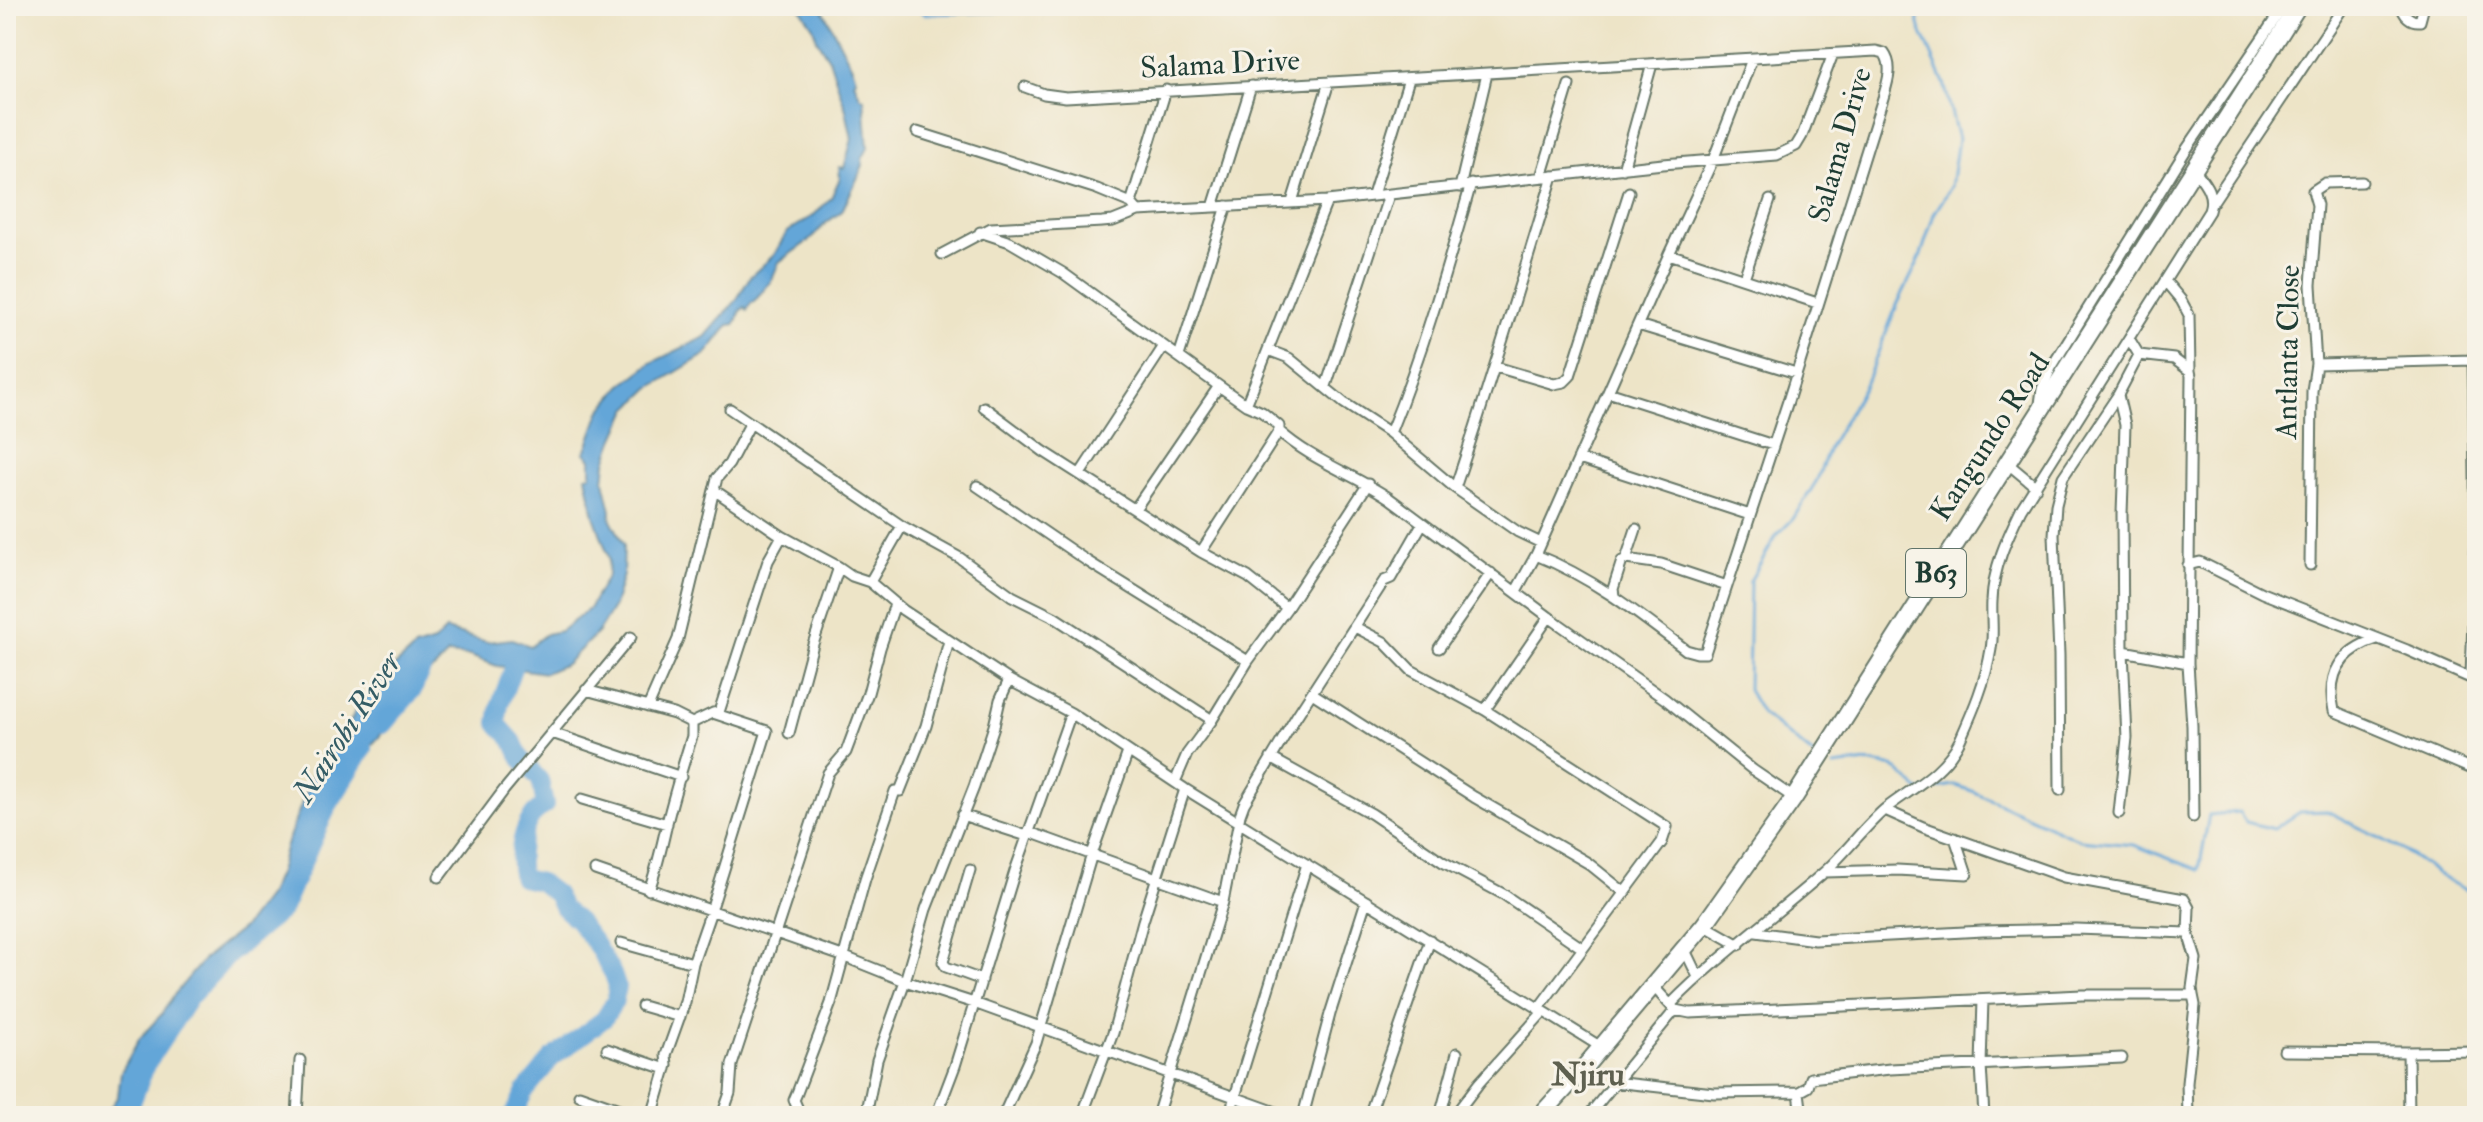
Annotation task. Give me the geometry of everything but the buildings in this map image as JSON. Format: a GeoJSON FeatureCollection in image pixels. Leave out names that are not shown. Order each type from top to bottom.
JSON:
{"type":"FeatureCollection","features":[{"type":"Feature","properties":{"kind":"highway","name":"Kangundo Road"},"geometry":{"type":"LineString","coordinates":[[1540,1116],[1704,925],[1794,798],[2298,6]]}},
{"type":"Feature","properties":{"kind":"street"},"geometry":{"type":"LineString","coordinates":[[2039,412],[2042,389],[2051,368],[2186,150],[2284,6]]}},
{"type":"Feature","properties":{"kind":"street"},"geometry":{"type":"LineString","coordinates":[[1588,1116],[1698,977],[1825,872],[1885,810],[1924,783],[1954,749],[1976,706],[1992,648],[1992,600],[1996,572],[2021,509],[2130,340],[2212,203],[2344,6]]}},
{"type":"Feature","properties":{"kind":"street"},"geometry":{"type":"LineString","coordinates":[[2402,6],[2405,15],[2416,21],[2420,21],[2424,6]]}},
{"type":"Feature","properties":{"kind":"street","name":"Salama Drive"},"geometry":{"type":"LineString","coordinates":[[1025,87],[1056,97],[1876,51],[1884,53],[1889,60],[1889,75],[1708,648],[1705,653],[1686,650],[1614,596]]}},
{"type":"Feature","properties":{"kind":"street"},"geometry":{"type":"LineString","coordinates":[[917,132],[1097,189],[1134,207],[1213,207],[1327,201],[1777,155],[1796,146],[1802,136],[1833,54]]}},
{"type":"Feature","properties":{"kind":"street"},"geometry":{"type":"LineString","coordinates":[[1516,591],[1536,555],[1713,160],[1752,59]]}},
{"type":"Feature","properties":{"kind":"street"},"geometry":{"type":"LineString","coordinates":[[1623,169],[1652,64]]}},
{"type":"Feature","properties":{"kind":"street"},"geometry":{"type":"LineString","coordinates":[[1460,187],[1487,74]]}},
{"type":"Feature","properties":{"kind":"street"},"geometry":{"type":"LineString","coordinates":[[1373,195],[1409,79]]}},
{"type":"Feature","properties":{"kind":"street"},"geometry":{"type":"LineString","coordinates":[[1292,202],[1329,82]]}},
{"type":"Feature","properties":{"kind":"street"},"geometry":{"type":"LineString","coordinates":[[1541,177],[1569,85]]}},
{"type":"Feature","properties":{"kind":"street"},"geometry":{"type":"LineString","coordinates":[[1213,207],[1251,86]]}},
{"type":"Feature","properties":{"kind":"street"},"geometry":{"type":"LineString","coordinates":[[942,254],[991,228],[1113,221],[1134,207],[1166,90]]}},
{"type":"Feature","properties":{"kind":"street"},"geometry":{"type":"LineString","coordinates":[[2477,161],[2477,209]]}},
{"type":"Feature","properties":{"kind":"street"},"geometry":{"type":"LineString","coordinates":[[2194,169],[2208,187],[2212,203]]}},
{"type":"Feature","properties":{"kind":"street"},"geometry":{"type":"LineString","coordinates":[[1455,488],[1496,367],[1553,176]]}},
{"type":"Feature","properties":{"kind":"street","name":"Antlanta Close"},"geometry":{"type":"LineString","coordinates":[[2310,565],[2312,391],[2316,364],[2311,285],[2317,205],[2313,191],[2325,183],[2362,182]]}},
{"type":"Feature","properties":{"kind":"street"},"geometry":{"type":"LineString","coordinates":[[1390,433],[1436,300],[1471,184]]}},
{"type":"Feature","properties":{"kind":"street"},"geometry":{"type":"LineString","coordinates":[[1496,367],[1554,384],[1564,382],[1570,376],[1629,192]]}},
{"type":"Feature","properties":{"kind":"street"},"geometry":{"type":"LineString","coordinates":[[1326,386],[1389,195]]}},
{"type":"Feature","properties":{"kind":"street"},"geometry":{"type":"LineString","coordinates":[[1744,278],[1770,200]]}},
{"type":"Feature","properties":{"kind":"street"},"geometry":{"type":"LineString","coordinates":[[1246,405],[1327,201]]}},
{"type":"Feature","properties":{"kind":"street"},"geometry":{"type":"LineString","coordinates":[[1179,356],[1227,206]]}},
{"type":"Feature","properties":{"kind":"street"},"geometry":{"type":"LineString","coordinates":[[980,232],[1010,242],[1063,273],[1279,426],[1279,431],[1201,552]]}},
{"type":"Feature","properties":{"kind":"street"},"geometry":{"type":"LineString","coordinates":[[1669,254],[1817,303]]}},
{"type":"Feature","properties":{"kind":"street"},"geometry":{"type":"LineString","coordinates":[[2166,282],[2189,315],[2188,663],[2193,817]]}},
{"type":"Feature","properties":{"kind":"street"},"geometry":{"type":"LineString","coordinates":[[1638,325],[1796,373]]}},
{"type":"Feature","properties":{"kind":"street"},"geometry":{"type":"LineString","coordinates":[[2188,565],[2200,562],[2262,593],[2474,679],[2476,531],[2473,360],[2477,337]]}},
{"type":"Feature","properties":{"kind":"street"},"geometry":{"type":"LineString","coordinates":[[2130,340],[2139,355]]}},
{"type":"Feature","properties":{"kind":"street"},"geometry":{"type":"LineString","coordinates":[[1080,474],[1164,346]]}},
{"type":"Feature","properties":{"kind":"street"},"geometry":{"type":"LineString","coordinates":[[1268,350],[1289,358],[1344,403],[1390,433],[1455,488],[1518,532],[1541,543]]}},
{"type":"Feature","properties":{"kind":"street"},"geometry":{"type":"LineString","coordinates":[[2139,355],[2174,359],[2190,371]]}},
{"type":"Feature","properties":{"kind":"street"},"geometry":{"type":"LineString","coordinates":[[2060,790],[2054,535],[2056,505],[2063,477],[2118,395],[2139,355]]}},
{"type":"Feature","properties":{"kind":"street"},"geometry":{"type":"LineString","coordinates":[[2316,364],[2473,360]]}},
{"type":"Feature","properties":{"kind":"street"},"geometry":{"type":"LineString","coordinates":[[1135,509],[1219,386]]}},
{"type":"Feature","properties":{"kind":"street"},"geometry":{"type":"LineString","coordinates":[[1608,392],[1773,445]]}},
{"type":"Feature","properties":{"kind":"street"},"geometry":{"type":"LineString","coordinates":[[2118,395],[2125,425],[2122,514],[2127,738],[2119,813]]}},
{"type":"Feature","properties":{"kind":"street"},"geometry":{"type":"LineString","coordinates":[[984,407],[1043,451],[1201,552],[1248,577],[1287,608]]}},
{"type":"Feature","properties":{"kind":"street"},"geometry":{"type":"LineString","coordinates":[[730,409],[902,526],[960,558],[1012,596],[1054,617],[1212,720]]}},
{"type":"Feature","properties":{"kind":"street"},"geometry":{"type":"LineString","coordinates":[[648,707],[678,639],[717,478],[729,464],[750,424]]}},
{"type":"Feature","properties":{"kind":"street"},"geometry":{"type":"LineString","coordinates":[[1279,431],[1322,461],[1368,484],[1659,695],[1753,770],[1794,798]]}},
{"type":"Feature","properties":{"kind":"street"},"geometry":{"type":"LineString","coordinates":[[1579,459],[1750,515]]}},
{"type":"Feature","properties":{"kind":"street"},"geometry":{"type":"LineString","coordinates":[[2006,462],[2036,487]]}},
{"type":"Feature","properties":{"kind":"street"},"geometry":{"type":"LineString","coordinates":[[1175,782],[1187,754],[1368,484]]}},
{"type":"Feature","properties":{"kind":"street"},"geometry":{"type":"LineString","coordinates":[[977,486],[1087,561],[1248,661]]}},
{"type":"Feature","properties":{"kind":"street"},"geometry":{"type":"LineString","coordinates":[[714,490],[782,536],[852,576],[870,582],[895,604],[1009,680],[1071,713],[1185,789],[1601,1047]]}},
{"type":"Feature","properties":{"kind":"street"},"geometry":{"type":"LineString","coordinates":[[1157,1116],[1223,902],[1244,804],[1384,581],[1391,578],[1422,524]]}},
{"type":"Feature","properties":{"kind":"street"},"geometry":{"type":"LineString","coordinates":[[870,582],[902,526]]}},
{"type":"Feature","properties":{"kind":"street"},"geometry":{"type":"LineString","coordinates":[[1614,596],[1613,589],[1622,561],[1626,559],[1636,529]]}},
{"type":"Feature","properties":{"kind":"street"},"geometry":{"type":"LineString","coordinates":[[692,723],[719,712],[768,561],[782,536]]}},
{"type":"Feature","properties":{"kind":"street"},"geometry":{"type":"LineString","coordinates":[[1536,555],[1614,596]]}},
{"type":"Feature","properties":{"kind":"street"},"geometry":{"type":"LineString","coordinates":[[1626,559],[1661,564],[1727,586]]}},
{"type":"Feature","properties":{"kind":"street"},"geometry":{"type":"LineString","coordinates":[[789,733],[813,644],[839,567]]}},
{"type":"Feature","properties":{"kind":"street"},"geometry":{"type":"LineString","coordinates":[[1439,648],[1491,573]]}},
{"type":"Feature","properties":{"kind":"street"},"geometry":{"type":"LineString","coordinates":[[722,1116],[730,1093],[732,1065],[828,773],[846,752],[895,604]]}},
{"type":"Feature","properties":{"kind":"street"},"geometry":{"type":"LineString","coordinates":[[1485,710],[1549,617]]}},
{"type":"Feature","properties":{"kind":"street"},"geometry":{"type":"LineString","coordinates":[[1355,627],[1384,642],[1411,670],[1485,710],[1667,827],[1662,842],[1582,948],[1540,1011],[1454,1116]]}},
{"type":"Feature","properties":{"kind":"street"},"geometry":{"type":"LineString","coordinates":[[439,877],[504,790],[631,637]]}},
{"type":"Feature","properties":{"kind":"street"},"geometry":{"type":"LineString","coordinates":[[2377,639],[2346,654],[2338,666],[2331,687],[2334,711],[2477,771]]}},
{"type":"Feature","properties":{"kind":"street"},"geometry":{"type":"LineString","coordinates":[[801,1116],[794,1100],[831,1003],[870,864],[895,791],[900,791],[926,726],[949,641]]}},
{"type":"Feature","properties":{"kind":"street"},"geometry":{"type":"LineString","coordinates":[[2123,651],[2188,663]]}},
{"type":"Feature","properties":{"kind":"street"},"geometry":{"type":"LineString","coordinates":[[866,1116],[877,1060],[926,909],[1009,680]]}},
{"type":"Feature","properties":{"kind":"street"},"geometry":{"type":"LineString","coordinates":[[586,690],[674,714],[692,723]]}},
{"type":"Feature","properties":{"kind":"street"},"geometry":{"type":"LineString","coordinates":[[1312,693],[1474,797],[1588,863],[1624,892]]}},
{"type":"Feature","properties":{"kind":"street"},"geometry":{"type":"LineString","coordinates":[[652,1116],[693,963],[767,731],[713,713]]}},
{"type":"Feature","properties":{"kind":"street"},"geometry":{"type":"LineString","coordinates":[[936,1116],[1071,713]]}},
{"type":"Feature","properties":{"kind":"street"},"geometry":{"type":"LineString","coordinates":[[649,890],[692,736],[692,723]]}},
{"type":"Feature","properties":{"kind":"street"},"geometry":{"type":"LineString","coordinates":[[552,733],[681,777]]}},
{"type":"Feature","properties":{"kind":"street"},"geometry":{"type":"LineString","coordinates":[[1003,1116],[1036,1043],[1092,854],[1128,752]]}},
{"type":"Feature","properties":{"kind":"street"},"geometry":{"type":"LineString","coordinates":[[1271,758],[1372,814],[1443,862],[1503,894],[1582,948]]}},
{"type":"Feature","properties":{"kind":"street"},"geometry":{"type":"LineString","coordinates":[[1082,1116],[1107,1051],[1185,789]]}},
{"type":"Feature","properties":{"kind":"street"},"geometry":{"type":"LineString","coordinates":[[582,799],[667,824]]}},
{"type":"Feature","properties":{"kind":"street"},"geometry":{"type":"LineString","coordinates":[[1885,810],[2064,877],[2184,899],[2189,908],[2188,933],[2196,959],[2187,1083],[2188,1116]]}},
{"type":"Feature","properties":{"kind":"street"},"geometry":{"type":"LineString","coordinates":[[962,815],[1092,854],[1223,902]]}},
{"type":"Feature","properties":{"kind":"street"},"geometry":{"type":"LineString","coordinates":[[1825,872],[1897,870],[1967,874],[1955,838]]}},
{"type":"Feature","properties":{"kind":"street"},"geometry":{"type":"LineString","coordinates":[[1229,1116],[1307,864]]}},
{"type":"Feature","properties":{"kind":"street"},"geometry":{"type":"LineString","coordinates":[[595,870],[1287,1116]]}},
{"type":"Feature","properties":{"kind":"street"},"geometry":{"type":"LineString","coordinates":[[970,870],[943,962],[946,967],[982,980]]}},
{"type":"Feature","properties":{"kind":"street"},"geometry":{"type":"LineString","coordinates":[[1303,1116],[1330,1014],[1366,901]]}},
{"type":"Feature","properties":{"kind":"street"},"geometry":{"type":"LineString","coordinates":[[1704,925],[1739,945]]}},
{"type":"Feature","properties":{"kind":"street"},"geometry":{"type":"LineString","coordinates":[[1756,932],[1815,940],[2076,929],[2188,933]]}},
{"type":"Feature","properties":{"kind":"street"},"geometry":{"type":"LineString","coordinates":[[1369,1116],[1430,940]]}},
{"type":"Feature","properties":{"kind":"street"},"geometry":{"type":"LineString","coordinates":[[621,943],[693,963]]}},
{"type":"Feature","properties":{"kind":"street"},"geometry":{"type":"LineString","coordinates":[[1684,948],[1698,977]]}},
{"type":"Feature","properties":{"kind":"street"},"geometry":{"type":"LineString","coordinates":[[1653,986],[1673,1007],[1690,1013],[2082,995],[2193,995]]}},
{"type":"Feature","properties":{"kind":"street"},"geometry":{"type":"LineString","coordinates":[[1983,1000],[1981,1065],[1984,1116]]}},
{"type":"Feature","properties":{"kind":"street"},"geometry":{"type":"LineString","coordinates":[[642,1006],[680,1017]]}},
{"type":"Feature","properties":{"kind":"street"},"geometry":{"type":"LineString","coordinates":[[607,1049],[666,1069]]}},
{"type":"Feature","properties":{"kind":"street"},"geometry":{"type":"LineString","coordinates":[[2284,1051],[2477,1051]]}},
{"type":"Feature","properties":{"kind":"street"},"geometry":{"type":"LineString","coordinates":[[2408,1052],[2409,1116]]}},
{"type":"Feature","properties":{"kind":"street"},"geometry":{"type":"LineString","coordinates":[[1440,1116],[1457,1053]]}},
{"type":"Feature","properties":{"kind":"street"},"geometry":{"type":"LineString","coordinates":[[1614,1082],[1714,1093],[1799,1092],[1808,1087],[1811,1078],[1890,1069],[2122,1058]]}},
{"type":"Feature","properties":{"kind":"street"},"geometry":{"type":"LineString","coordinates":[[297,1116],[300,1060]]}},
{"type":"Feature","properties":{"kind":"street"},"geometry":{"type":"LineString","coordinates":[[1799,1092],[1802,1116]]}},
{"type":"Feature","properties":{"kind":"street"},"geometry":{"type":"LineString","coordinates":[[579,1095],[639,1116]]}},
{"type":"Feature","properties":{"kind":"water"},"geometry":{"type":"Polygon","coordinates":[[[799,6],[821,6],[853,69],[854,82],[864,99],[868,148],[862,159],[863,166],[842,211],[779,262],[772,280],[747,310],[745,307],[741,310],[735,324],[729,325],[706,354],[650,388],[628,409],[606,462],[604,481],[610,518],[624,544],[623,575],[614,606],[598,632],[566,664],[545,673],[448,654],[435,668],[414,682],[380,736],[349,769],[332,794],[322,819],[312,828],[296,876],[269,921],[203,980],[176,1011],[162,1040],[142,1068],[123,1116],[105,1116],[118,1096],[121,1072],[139,1039],[204,959],[244,927],[269,894],[312,776],[329,746],[345,734],[356,709],[395,666],[415,648],[434,642],[446,630],[487,642],[512,639],[530,646],[546,634],[561,631],[589,609],[608,575],[609,558],[594,516],[586,476],[591,475],[591,459],[585,453],[600,412],[621,386],[651,363],[705,337],[736,301],[750,277],[774,255],[787,232],[813,216],[831,198],[840,178],[839,167],[844,168],[852,139],[846,110],[829,59],[799,6]]]}},
{"type":"Feature","properties":{"kind":"waterway"},"geometry":{"type":"LineString","coordinates":[[914,6],[925,14],[1219,6]]}},
{"type":"Feature","properties":{"kind":"waterway"},"geometry":{"type":"LineString","coordinates":[[1815,756],[1762,714],[1748,690],[1750,581],[1776,536],[1793,519],[1817,480],[1830,445],[1865,385],[1897,305],[1920,258],[1934,214],[1951,187],[1958,139],[1944,83],[1920,28],[1915,6]]}},
{"type":"Feature","properties":{"kind":"waterway"},"geometry":{"type":"LineString","coordinates":[[513,1116],[525,1091],[552,1058],[604,1019],[615,1001],[617,986],[596,945],[578,921],[563,908],[556,894],[540,882],[522,878],[520,856],[524,833],[531,817],[545,805],[540,780],[521,759],[513,741],[497,723],[500,704],[519,652]]}},
{"type":"Feature","properties":{"kind":"waterway","name":"Nairobi River"},"geometry":{"type":"LineString","coordinates":[[383,725],[413,690],[426,660]]}},
{"type":"Feature","properties":{"kind":"waterway","name":"Nairobi River"},"geometry":{"type":"LineString","coordinates":[[127,1116],[146,1065],[190,997],[232,952],[282,910],[327,808],[364,748]]}},
{"type":"Feature","properties":{"kind":"waterway"},"geometry":{"type":"LineString","coordinates":[[1834,766],[1867,762],[1894,767],[1920,791],[1954,785],[2080,840],[2134,845],[2199,870],[2209,815],[2239,812],[2246,822],[2274,829],[2300,812],[2327,811],[2403,850],[2450,882],[2477,892]]}},
{"type":"Feature","properties":{"kind":"district","name":"Njiru"},"geometry":{"type":"Point","coordinates":[1588,1075]}}]}
